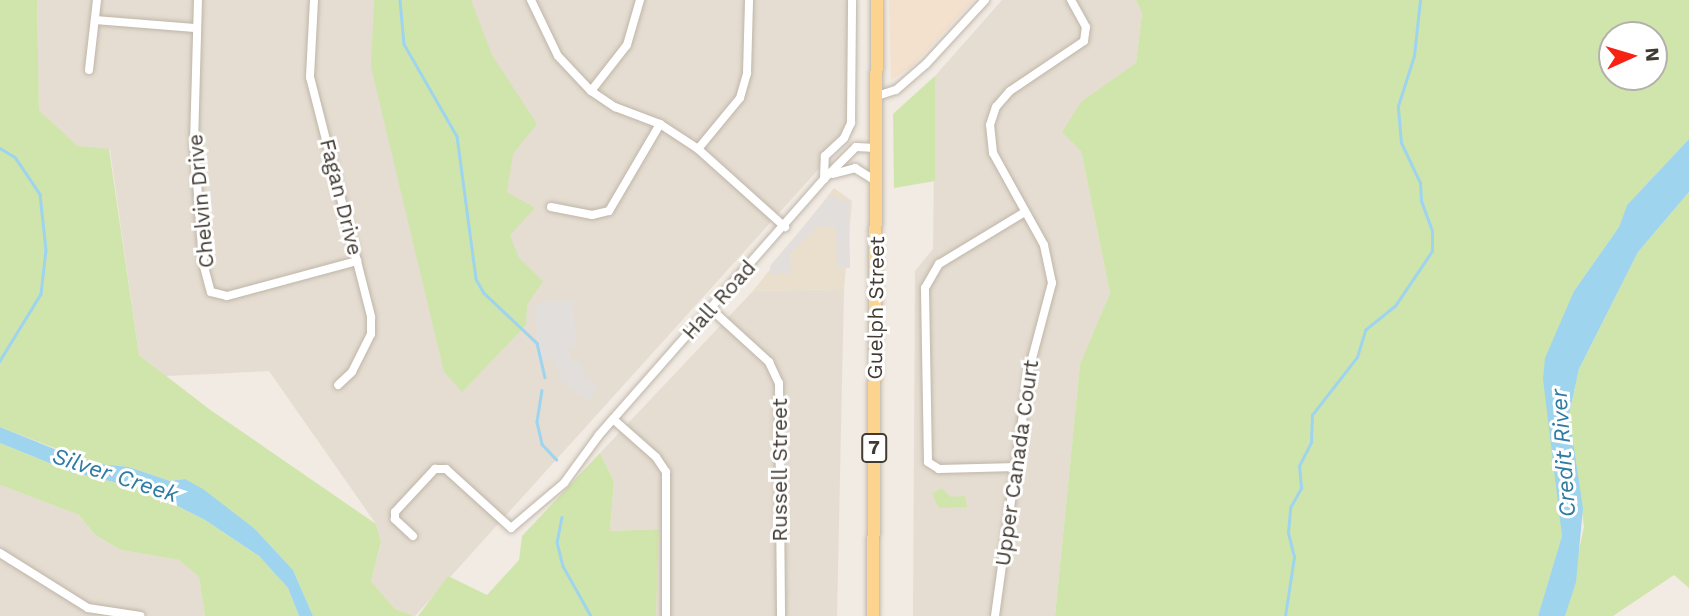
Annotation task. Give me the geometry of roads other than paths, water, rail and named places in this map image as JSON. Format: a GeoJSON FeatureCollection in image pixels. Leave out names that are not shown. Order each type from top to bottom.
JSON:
{"type":"FeatureCollection","features":[{"type":"Feature","properties":{"kind":"main road","name":"Guelph Street"},"geometry":{"type":"LineString","coordinates":[[873,616],[877,0]]}},
{"type":"Feature","properties":{"kind":"street"},"geometry":{"type":"LineString","coordinates":[[89,70],[97,0]]}},
{"type":"Feature","properties":{"kind":"street","name":"Chelvin Drive"},"geometry":{"type":"LineString","coordinates":[[198,0],[195,28],[194,142],[203,263],[211,292],[227,296],[357,261]]}},
{"type":"Feature","properties":{"kind":"street","name":"Fagan Drive"},"geometry":{"type":"LineString","coordinates":[[314,0],[310,77],[357,261],[371,334],[352,372],[338,385]]}},
{"type":"Feature","properties":{"kind":"street"},"geometry":{"type":"LineString","coordinates":[[531,0],[558,56],[591,91],[614,107],[660,124],[698,149],[785,227]]}},
{"type":"Feature","properties":{"kind":"street"},"geometry":{"type":"LineString","coordinates":[[591,91],[627,45],[640,0]]}},
{"type":"Feature","properties":{"kind":"street"},"geometry":{"type":"LineString","coordinates":[[698,149],[740,98],[747,73],[749,0]]}},
{"type":"Feature","properties":{"kind":"street","name":"Hall Road"},"geometry":{"type":"LineString","coordinates":[[824,179],[825,156],[844,138],[851,123],[852,0]]}},
{"type":"Feature","properties":{"kind":"street"},"geometry":{"type":"LineString","coordinates":[[877,96],[896,90],[926,64],[985,0]]}},
{"type":"Feature","properties":{"kind":"street","name":"Upper Canada Court"},"geometry":{"type":"LineString","coordinates":[[995,616],[1029,370],[1052,283],[1044,245],[993,153],[990,125],[996,107],[1010,91],[1084,41],[1086,27],[1071,0]]}},
{"type":"Feature","properties":{"kind":"street"},"geometry":{"type":"LineString","coordinates":[[95,20],[195,28]]}},
{"type":"Feature","properties":{"kind":"street"},"geometry":{"type":"LineString","coordinates":[[551,207],[592,215],[608,211],[660,124]]}},
{"type":"Feature","properties":{"kind":"street","name":"Hall Road"},"geometry":{"type":"LineString","coordinates":[[413,536],[395,519],[395,512],[428,473],[446,469],[511,528],[564,483],[613,419],[785,227],[824,179],[856,147],[876,148]]}},
{"type":"Feature","properties":{"kind":"street"},"geometry":{"type":"LineString","coordinates":[[824,179],[855,168],[877,182]]}},
{"type":"Feature","properties":{"kind":"street"},"geometry":{"type":"LineString","coordinates":[[1017,467],[939,469],[928,462],[925,288],[939,264],[1024,212]]}},
{"type":"Feature","properties":{"kind":"street","name":"Russell Street"},"geometry":{"type":"LineString","coordinates":[[711,309],[769,362],[779,383],[781,616]]}},
{"type":"Feature","properties":{"kind":"street"},"geometry":{"type":"LineString","coordinates":[[613,419],[656,457],[666,472],[666,616]]}},
{"type":"Feature","properties":{"kind":"street"},"geometry":{"type":"LineString","coordinates":[[0,553],[88,608],[140,616]]}},
{"type":"Feature","properties":{"kind":"water","name":"Credit River"},"geometry":{"type":"Polygon","coordinates":[[[1689,139],[1689,192],[1638,252],[1579,369],[1569,415],[1583,508],[1576,582],[1565,616],[1538,616],[1562,536],[1543,379],[1545,358],[1574,291],[1619,227],[1627,205],[1689,139]]]}},
{"type":"Feature","properties":{"kind":"water","name":"Silver Creek"},"geometry":{"type":"Polygon","coordinates":[[[0,427],[89,463],[129,467],[170,481],[185,479],[203,489],[255,529],[293,570],[313,616],[299,616],[288,588],[259,556],[205,520],[146,490],[69,471],[0,443],[0,427]]]}},
{"type":"Feature","properties":{"kind":"waterway"},"geometry":{"type":"LineString","coordinates":[[400,0],[404,44],[457,136],[476,279],[484,293],[537,343],[545,377]]}},
{"type":"Feature","properties":{"kind":"waterway"},"geometry":{"type":"LineString","coordinates":[[1285,616],[1294,557],[1288,533],[1290,508],[1301,488],[1299,466],[1311,442],[1312,415],[1357,357],[1365,330],[1395,306],[1432,251],[1432,231],[1421,201],[1420,183],[1401,143],[1398,106],[1414,56],[1420,0]]}},
{"type":"Feature","properties":{"kind":"waterway"},"geometry":{"type":"LineString","coordinates":[[0,148],[15,157],[40,194],[46,250],[41,294],[0,361]]}},
{"type":"Feature","properties":{"kind":"waterway"},"geometry":{"type":"LineString","coordinates":[[542,390],[537,422],[542,444],[556,459]]}},
{"type":"Feature","properties":{"kind":"waterway"},"geometry":{"type":"LineString","coordinates":[[562,517],[557,542],[563,566],[591,616]]}}]}
